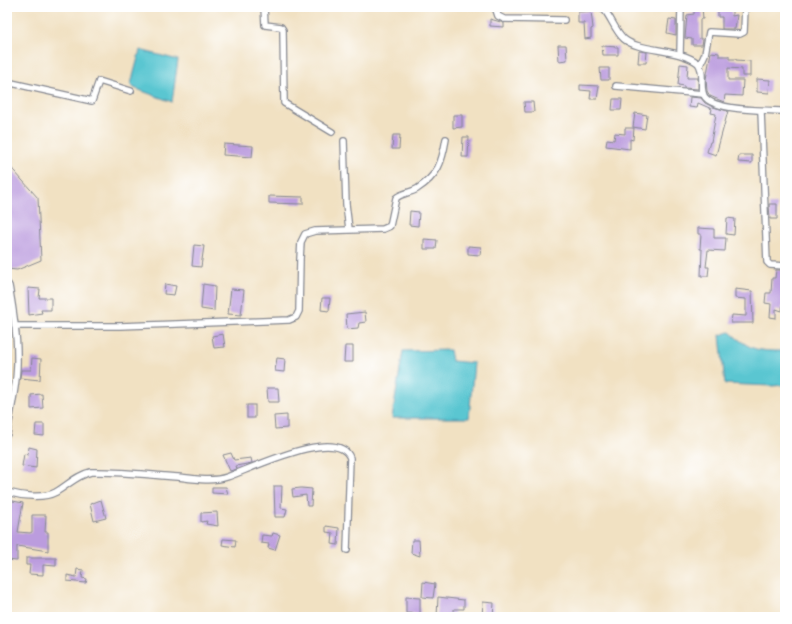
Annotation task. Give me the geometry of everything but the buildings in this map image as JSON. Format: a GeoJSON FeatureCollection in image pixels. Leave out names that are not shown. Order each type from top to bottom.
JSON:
{"type":"FeatureCollection","features":[{"type":"Feature","properties":{"kind":"street"},"geometry":{"type":"LineString","coordinates":[[264,7],[265,25],[281,27],[283,30],[284,103],[332,132]]}},
{"type":"Feature","properties":{"kind":"street"},"geometry":{"type":"LineString","coordinates":[[495,7],[498,16],[504,20],[564,20]]}},
{"type":"Feature","properties":{"kind":"street"},"geometry":{"type":"LineString","coordinates":[[680,54],[681,7]]}},
{"type":"Feature","properties":{"kind":"street"},"geometry":{"type":"LineString","coordinates":[[745,7],[744,32],[740,34],[709,32],[705,54],[700,65],[703,94],[708,101],[714,104],[761,111],[785,111]]}},
{"type":"Feature","properties":{"kind":"street"},"geometry":{"type":"LineString","coordinates":[[603,8],[622,37],[629,42],[680,54],[696,61],[700,65]]}},
{"type":"Feature","properties":{"kind":"street"},"geometry":{"type":"LineString","coordinates":[[7,82],[92,101],[99,81],[130,91]]}},
{"type":"Feature","properties":{"kind":"street"},"geometry":{"type":"LineString","coordinates":[[616,86],[703,94]]}},
{"type":"Feature","properties":{"kind":"street"},"geometry":{"type":"LineString","coordinates":[[761,111],[767,262],[770,265],[785,266]]}},
{"type":"Feature","properties":{"kind":"street"},"geometry":{"type":"LineString","coordinates":[[16,326],[127,326],[289,320],[296,317],[299,311],[299,266],[303,237],[308,232],[349,229],[383,229],[390,226],[396,198],[417,189],[435,174],[440,165],[446,140]]}},
{"type":"Feature","properties":{"kind":"street"},"geometry":{"type":"LineString","coordinates":[[344,141],[346,204],[349,229]]}},
{"type":"Feature","properties":{"kind":"street"},"geometry":{"type":"LineString","coordinates":[[7,283],[9,286],[16,326],[17,373],[7,434]]}},
{"type":"Feature","properties":{"kind":"street"},"geometry":{"type":"LineString","coordinates":[[7,492],[32,496],[50,494],[82,474],[91,472],[204,479],[225,478],[283,455],[321,447],[333,447],[346,451],[350,458],[347,550]]}},
{"type":"Feature","properties":{"kind":"water"},"geometry":{"type":"Polygon","coordinates":[[[140,50],[178,60],[172,102],[134,88],[131,84],[140,50]]]}},
{"type":"Feature","properties":{"kind":"water"},"geometry":{"type":"Polygon","coordinates":[[[730,332],[744,343],[755,349],[785,351],[785,385],[772,386],[725,384],[720,335],[730,332]]]}},
{"type":"Feature","properties":{"kind":"water"},"geometry":{"type":"Polygon","coordinates":[[[450,350],[452,361],[474,363],[469,418],[392,418],[403,351],[450,350]]]}}]}
